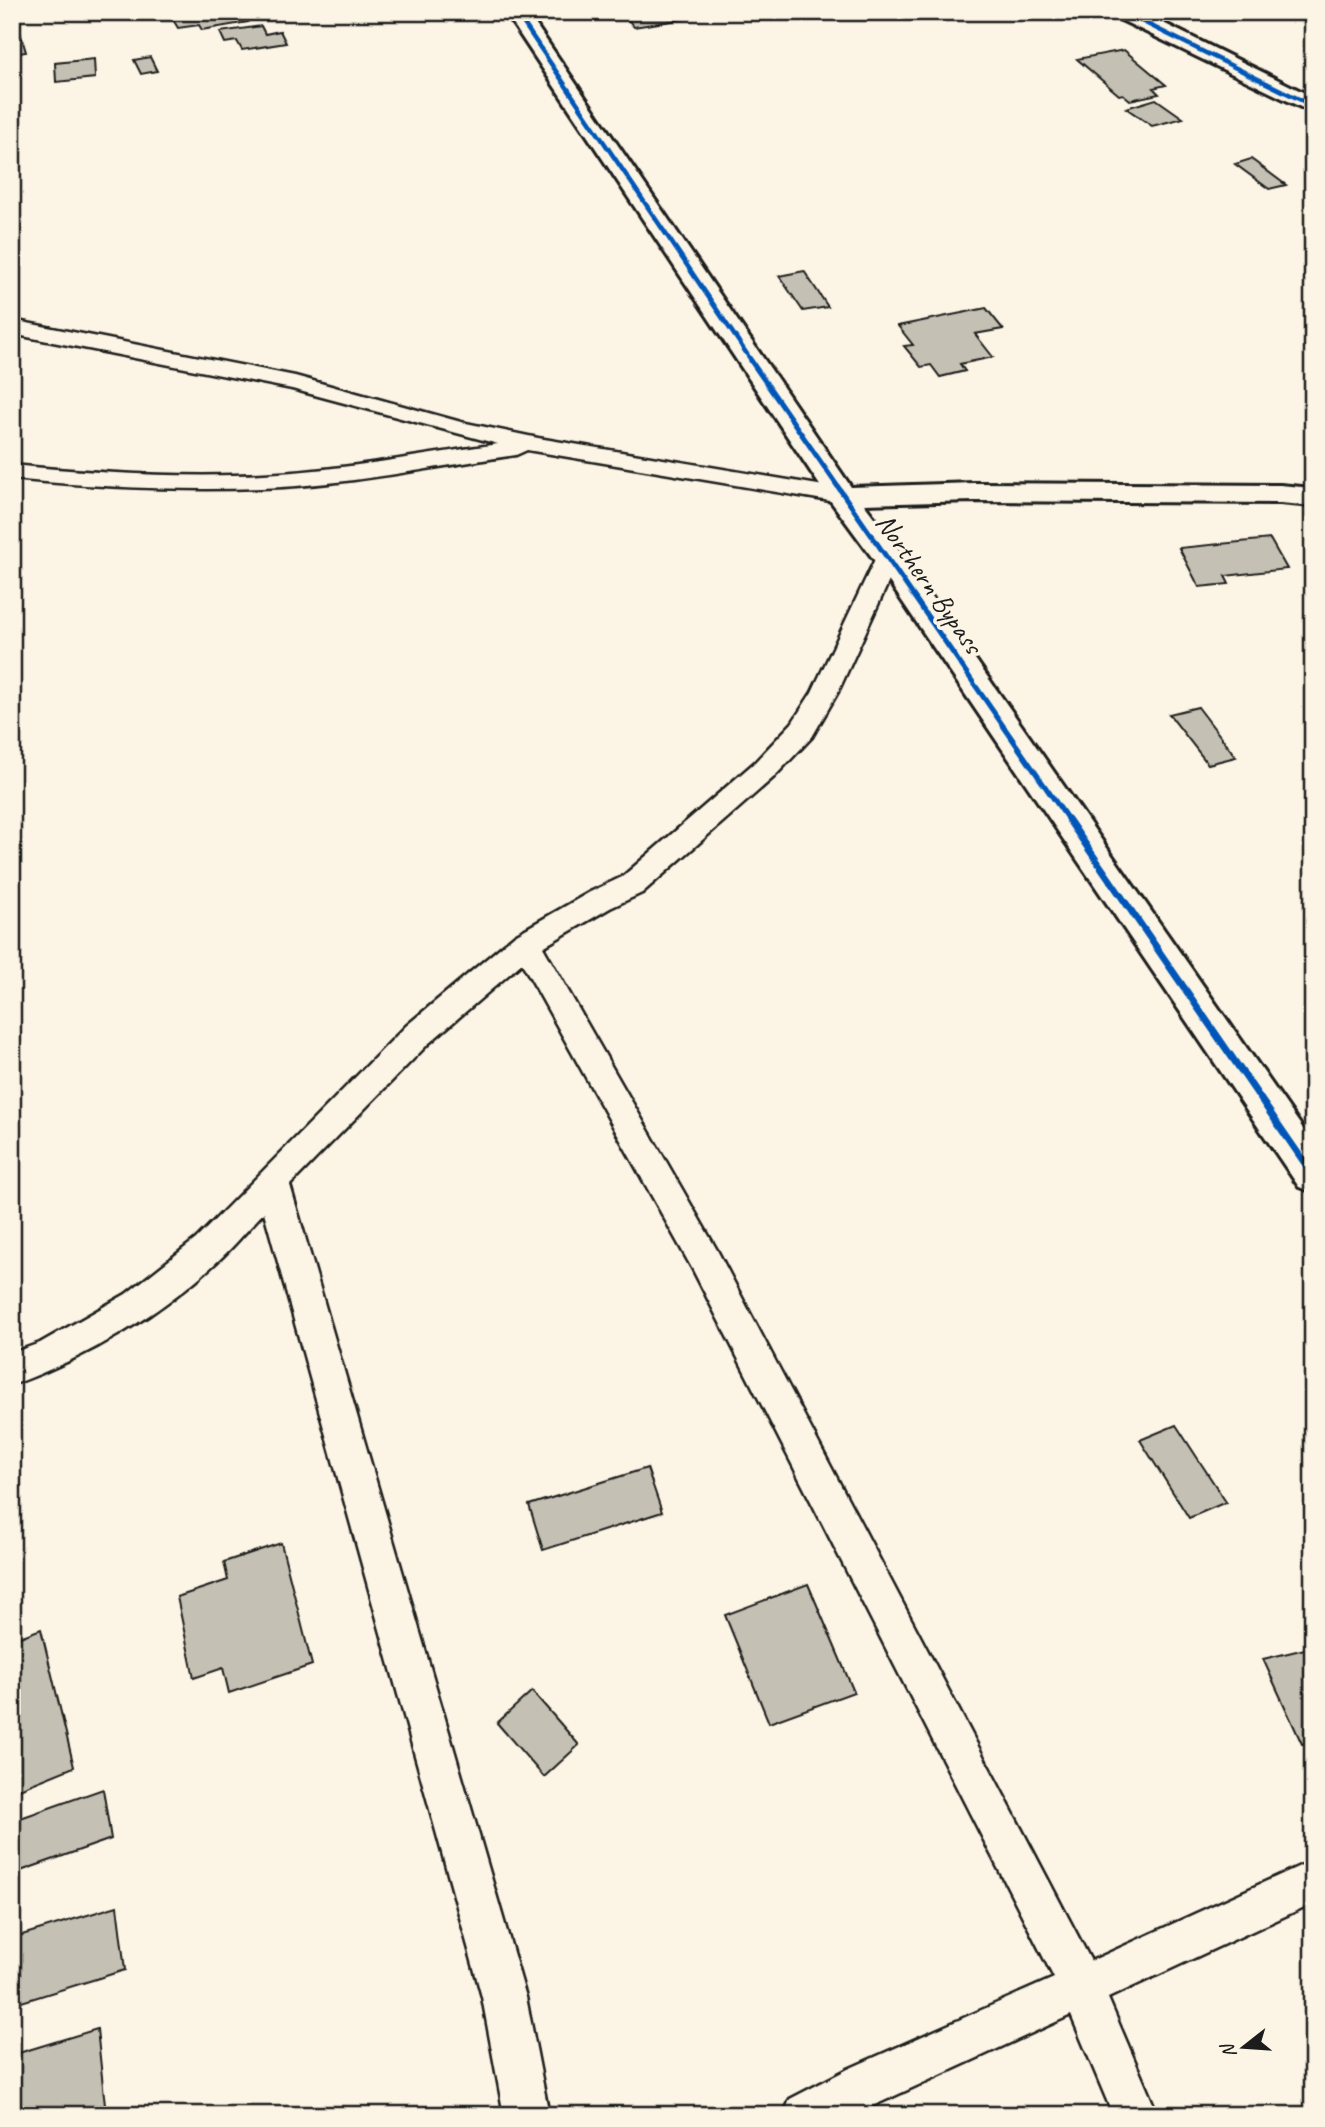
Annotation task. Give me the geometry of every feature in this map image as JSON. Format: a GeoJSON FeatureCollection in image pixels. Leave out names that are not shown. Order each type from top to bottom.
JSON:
{"type":"FeatureCollection","features":[{"type":"Feature","properties":{"kind":"street","name":"Northern Bypass"},"geometry":{"type":"LineString","coordinates":[[516,12],[842,496],[888,557],[1313,1175]]}},
{"type":"Feature","properties":{"kind":"street"},"geometry":{"type":"LineString","coordinates":[[1123,12],[1313,106]]}},
{"type":"Feature","properties":{"kind":"street"},"geometry":{"type":"LineString","coordinates":[[842,496],[974,492],[1280,495],[1313,498]]}},
{"type":"Feature","properties":{"kind":"lane"},"geometry":{"type":"LineString","coordinates":[[12,327],[295,383],[458,428],[538,445],[842,496]]}},
{"type":"Feature","properties":{"kind":"lane"},"geometry":{"type":"LineString","coordinates":[[12,472],[84,479],[262,481],[325,477],[538,445]]}},
{"type":"Feature","properties":{"kind":"lane"},"geometry":{"type":"LineString","coordinates":[[12,1369],[51,1354],[138,1305],[208,1250],[272,1181],[417,1035],[526,943],[600,900],[632,885],[774,760],[802,730],[825,692],[888,557]]}},
{"type":"Feature","properties":{"kind":"lane"},"geometry":{"type":"LineString","coordinates":[[526,943],[705,1260],[1082,1989],[1136,2115]]}},
{"type":"Feature","properties":{"kind":"lane"},"geometry":{"type":"LineString","coordinates":[[272,1181],[504,1997],[527,2115]]}},
{"type":"Feature","properties":{"kind":"lane"},"geometry":{"type":"LineString","coordinates":[[806,2115],[864,2085],[1082,1989],[1313,1881]]}},
{"type":"Feature","properties":{"kind":"building"},"geometry":{"type":"Polygon","coordinates":[[[207,12],[242,12],[248,22],[202,30],[199,25],[178,28],[172,18],[207,12]]]}},
{"type":"Feature","properties":{"kind":"building"},"geometry":{"type":"Polygon","coordinates":[[[622,12],[678,12],[684,19],[634,27],[622,12]]]}},
{"type":"Feature","properties":{"kind":"building"},"geometry":{"type":"Polygon","coordinates":[[[261,26],[265,34],[280,31],[286,43],[242,50],[237,41],[225,43],[220,32],[261,26]]]}},
{"type":"Feature","properties":{"kind":"building"},"geometry":{"type":"Polygon","coordinates":[[[20,32],[26,52],[12,54],[12,33],[20,32]]]}},
{"type":"Feature","properties":{"kind":"building"},"geometry":{"type":"Polygon","coordinates":[[[1124,50],[1166,85],[1153,88],[1159,94],[1130,100],[1123,94],[1119,95],[1077,59],[1124,50]]]}},
{"type":"Feature","properties":{"kind":"building"},"geometry":{"type":"Polygon","coordinates":[[[150,57],[157,71],[141,74],[134,60],[150,57]]]}},
{"type":"Feature","properties":{"kind":"building"},"geometry":{"type":"Polygon","coordinates":[[[94,59],[95,78],[56,82],[55,63],[94,59]]]}},
{"type":"Feature","properties":{"kind":"building"},"geometry":{"type":"Polygon","coordinates":[[[1156,99],[1183,118],[1152,126],[1126,108],[1156,99]]]}},
{"type":"Feature","properties":{"kind":"building"},"geometry":{"type":"Polygon","coordinates":[[[1251,159],[1286,185],[1269,189],[1235,164],[1251,159]]]}},
{"type":"Feature","properties":{"kind":"building"},"geometry":{"type":"Polygon","coordinates":[[[804,271],[828,307],[803,311],[779,276],[804,271]]]}},
{"type":"Feature","properties":{"kind":"building"},"geometry":{"type":"Polygon","coordinates":[[[986,308],[1003,329],[975,334],[993,357],[960,364],[965,371],[940,377],[931,365],[921,367],[904,346],[913,345],[898,326],[986,308]]]}},
{"type":"Feature","properties":{"kind":"building"},"geometry":{"type":"Polygon","coordinates":[[[1270,539],[1287,569],[1225,576],[1229,584],[1199,587],[1179,548],[1270,539]]]}},
{"type":"Feature","properties":{"kind":"building"},"geometry":{"type":"Polygon","coordinates":[[[1198,707],[1236,757],[1208,764],[1169,714],[1198,707]]]}},
{"type":"Feature","properties":{"kind":"building"},"geometry":{"type":"Polygon","coordinates":[[[1176,1425],[1226,1502],[1189,1518],[1140,1440],[1176,1425]]]}},
{"type":"Feature","properties":{"kind":"building"},"geometry":{"type":"Polygon","coordinates":[[[647,1468],[662,1512],[543,1550],[529,1505],[647,1468]]]}},
{"type":"Feature","properties":{"kind":"building"},"geometry":{"type":"Polygon","coordinates":[[[281,1543],[312,1665],[229,1693],[223,1668],[194,1678],[177,1597],[228,1580],[224,1562],[281,1543]]]}},
{"type":"Feature","properties":{"kind":"building"},"geometry":{"type":"Polygon","coordinates":[[[808,1584],[854,1692],[769,1723],[725,1615],[808,1584]]]}},
{"type":"Feature","properties":{"kind":"building"},"geometry":{"type":"Polygon","coordinates":[[[41,1629],[74,1767],[12,1792],[12,1640],[41,1629]]]}},
{"type":"Feature","properties":{"kind":"building"},"geometry":{"type":"Polygon","coordinates":[[[1313,1647],[1313,1741],[1302,1744],[1263,1659],[1313,1647]]]}},
{"type":"Feature","properties":{"kind":"building"},"geometry":{"type":"Polygon","coordinates":[[[532,1691],[579,1745],[544,1777],[497,1723],[532,1691]]]}},
{"type":"Feature","properties":{"kind":"building"},"geometry":{"type":"Polygon","coordinates":[[[103,1789],[111,1839],[12,1874],[12,1821],[103,1789]]]}},
{"type":"Feature","properties":{"kind":"building"},"geometry":{"type":"Polygon","coordinates":[[[117,1906],[125,1970],[12,2005],[12,1938],[117,1906]]]}},
{"type":"Feature","properties":{"kind":"building"},"geometry":{"type":"Polygon","coordinates":[[[97,2029],[106,2115],[12,2115],[12,2055],[97,2029]]]}},
{"type":"Feature","properties":{"kind":"cycle path"},"geometry":{"type":"LineString","coordinates":[[516,12],[842,496],[888,557],[1313,1175]]}},
{"type":"Feature","properties":{"kind":"cycle path"},"geometry":{"type":"LineString","coordinates":[[1123,12],[1313,106]]}}]}
